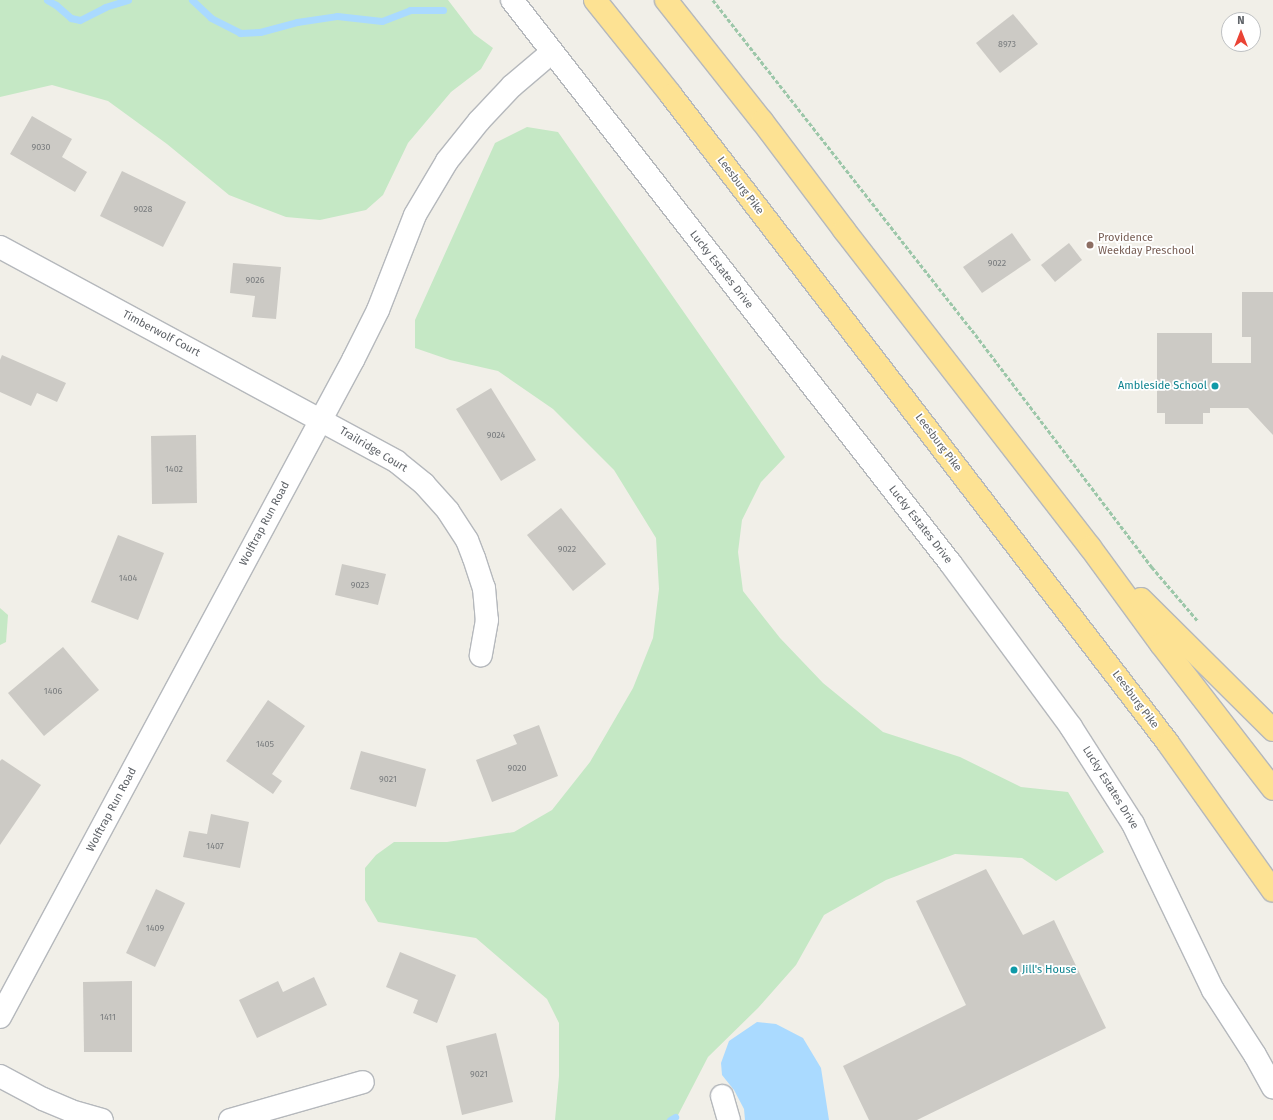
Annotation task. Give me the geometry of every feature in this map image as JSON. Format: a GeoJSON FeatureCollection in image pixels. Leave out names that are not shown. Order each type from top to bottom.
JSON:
{"type":"FeatureCollection","features":[{"type":"Feature","properties":{"kind":"highway","name":"Leesburg Pike"},"geometry":{"type":"LineString","coordinates":[[595,0],[676,102],[1168,743],[1273,891]]}},
{"type":"Feature","properties":{"kind":"highway"},"geometry":{"type":"LineString","coordinates":[[666,0],[762,121],[844,230],[1090,547],[1160,644],[1273,789]]}},
{"type":"Feature","properties":{"kind":"highway"},"geometry":{"type":"LineString","coordinates":[[1090,547],[1273,730]]}},
{"type":"Feature","properties":{"kind":"street","name":"Lucky Estates Drive"},"geometry":{"type":"LineString","coordinates":[[512,0],[950,564],[1071,727],[1133,824],[1213,990],[1255,1055],[1273,1087]]}},
{"type":"Feature","properties":{"kind":"street","name":"Wolftrap Run Road"},"geometry":{"type":"LineString","coordinates":[[0,1017],[321,420],[378,310],[415,215],[447,161],[479,121],[512,86],[552,52]]}},
{"type":"Feature","properties":{"kind":"street","name":"Timberwolf Court"},"geometry":{"type":"LineString","coordinates":[[0,247],[321,420]]}},
{"type":"Feature","properties":{"kind":"street","name":"Trailridge Court"},"geometry":{"type":"LineString","coordinates":[[321,420],[397,462],[424,484],[448,511],[467,540],[484,588],[487,620],[481,655]]}},
{"type":"Feature","properties":{"kind":"street"},"geometry":{"type":"LineString","coordinates":[[0,1076],[64,1108],[102,1120]]}},
{"type":"Feature","properties":{"kind":"street"},"geometry":{"type":"LineString","coordinates":[[230,1120],[362,1082]]}},
{"type":"Feature","properties":{"kind":"street"},"geometry":{"type":"LineString","coordinates":[[722,1096],[729,1120]]}},
{"type":"Feature","properties":{"kind":"path"},"geometry":{"type":"LineString","coordinates":[[713,0],[972,330],[1152,567],[1201,625]]}},
{"type":"Feature","properties":{"kind":"green space"},"geometry":{"type":"Polygon","coordinates":[[[0,0],[448,0],[474,34],[493,48],[481,69],[451,92],[408,143],[383,195],[366,210],[320,220],[286,217],[229,195],[167,144],[108,101],[52,85],[0,97],[0,0]]]}},
{"type":"Feature","properties":{"kind":"green space"},"geometry":{"type":"Polygon","coordinates":[[[527,127],[558,132],[785,457],[761,482],[742,520],[738,552],[743,591],[780,638],[823,683],[883,732],[960,757],[1021,787],[1068,792],[1104,852],[1056,881],[1022,858],[955,854],[886,880],[824,915],[796,965],[758,1008],[708,1057],[678,1115],[678,1120],[555,1120],[559,1076],[559,1023],[547,999],[476,938],[378,922],[365,900],[365,868],[376,855],[394,842],[447,842],[514,832],[552,810],[590,762],[633,688],[653,638],[659,589],[656,538],[614,470],[553,409],[498,371],[450,360],[415,348],[415,320],[495,143],[527,127]]]}},
{"type":"Feature","properties":{"kind":"green space"},"geometry":{"type":"Polygon","coordinates":[[[0,608],[8,615],[6,642],[0,645],[0,608]]]}},
{"type":"Feature","properties":{"kind":"water"},"geometry":{"type":"Polygon","coordinates":[[[757,1022],[776,1024],[803,1038],[821,1068],[829,1120],[745,1120],[744,1109],[734,1090],[722,1075],[721,1063],[729,1041],[757,1022]]]}},
{"type":"Feature","properties":{"kind":"building"},"geometry":{"type":"Polygon","coordinates":[[[1013,14],[1038,44],[1000,73],[976,43],[1013,14]]]}},
{"type":"Feature","properties":{"kind":"building"},"geometry":{"type":"Polygon","coordinates":[[[32,116],[72,139],[62,157],[87,172],[75,192],[10,154],[32,116]]]}},
{"type":"Feature","properties":{"kind":"building"},"geometry":{"type":"Polygon","coordinates":[[[122,171],[186,202],[163,247],[100,216],[122,171]]]}},
{"type":"Feature","properties":{"kind":"building"},"geometry":{"type":"Polygon","coordinates":[[[1012,233],[1031,260],[982,293],[963,267],[1012,233]]]}},
{"type":"Feature","properties":{"kind":"building"},"geometry":{"type":"Polygon","coordinates":[[[1069,243],[1082,260],[1055,282],[1041,265],[1069,243]]]}},
{"type":"Feature","properties":{"kind":"building"},"geometry":{"type":"Polygon","coordinates":[[[233,263],[281,267],[276,319],[252,317],[255,296],[230,293],[233,263]]]}},
{"type":"Feature","properties":{"kind":"building","name":"Ambleside School"},"geometry":{"type":"Polygon","coordinates":[[[1242,292],[1273,292],[1273,435],[1248,408],[1210,408],[1210,413],[1203,413],[1203,424],[1165,424],[1165,413],[1157,413],[1157,333],[1212,333],[1212,363],[1251,363],[1251,337],[1242,337],[1242,292]]]}},
{"type":"Feature","properties":{"kind":"building"},"geometry":{"type":"Polygon","coordinates":[[[2,355],[66,383],[57,402],[37,393],[31,406],[0,392],[0,360],[2,355]]]}},
{"type":"Feature","properties":{"kind":"building"},"geometry":{"type":"Polygon","coordinates":[[[491,388],[536,460],[501,481],[456,409],[491,388]]]}},
{"type":"Feature","properties":{"kind":"building"},"geometry":{"type":"Polygon","coordinates":[[[196,435],[197,503],[152,504],[151,436],[196,435]]]}},
{"type":"Feature","properties":{"kind":"building"},"geometry":{"type":"Polygon","coordinates":[[[561,508],[606,564],[573,591],[527,535],[561,508]]]}},
{"type":"Feature","properties":{"kind":"building"},"geometry":{"type":"Polygon","coordinates":[[[118,535],[164,553],[138,620],[91,602],[118,535]]]}},
{"type":"Feature","properties":{"kind":"building"},"geometry":{"type":"Polygon","coordinates":[[[342,564],[386,574],[378,605],[335,595],[342,564]]]}},
{"type":"Feature","properties":{"kind":"building"},"geometry":{"type":"Polygon","coordinates":[[[63,647],[99,690],[44,736],[8,693],[63,647]]]}},
{"type":"Feature","properties":{"kind":"building"},"geometry":{"type":"Polygon","coordinates":[[[268,700],[305,726],[272,774],[282,781],[273,794],[226,761],[268,700]]]}},
{"type":"Feature","properties":{"kind":"building"},"geometry":{"type":"Polygon","coordinates":[[[539,725],[558,776],[492,802],[476,760],[517,744],[513,735],[539,725]]]}},
{"type":"Feature","properties":{"kind":"building"},"geometry":{"type":"Polygon","coordinates":[[[361,751],[426,769],[416,807],[350,789],[361,751]]]}},
{"type":"Feature","properties":{"kind":"building"},"geometry":{"type":"Polygon","coordinates":[[[2,759],[41,785],[0,845],[0,761],[2,759]]]}},
{"type":"Feature","properties":{"kind":"building"},"geometry":{"type":"Polygon","coordinates":[[[211,814],[249,822],[240,868],[183,857],[189,831],[207,834],[211,814]]]}},
{"type":"Feature","properties":{"kind":"building","name":"Jill's House"},"geometry":{"type":"Polygon","coordinates":[[[986,869],[1023,935],[1054,920],[1106,1028],[917,1120],[869,1120],[843,1066],[966,1005],[916,901],[986,869]]]}},
{"type":"Feature","properties":{"kind":"building"},"geometry":{"type":"Polygon","coordinates":[[[156,889],[185,903],[155,967],[126,953],[156,889]]]}},
{"type":"Feature","properties":{"kind":"building"},"geometry":{"type":"Polygon","coordinates":[[[400,952],[456,975],[437,1023],[413,1013],[418,1000],[386,987],[400,952]]]}},
{"type":"Feature","properties":{"kind":"building"},"geometry":{"type":"Polygon","coordinates":[[[314,977],[327,1005],[257,1038],[239,1000],[278,981],[283,992],[314,977]]]}},
{"type":"Feature","properties":{"kind":"building"},"geometry":{"type":"Polygon","coordinates":[[[132,981],[132,1052],[84,1052],[83,982],[132,981]]]}},
{"type":"Feature","properties":{"kind":"building"},"geometry":{"type":"Polygon","coordinates":[[[496,1033],[513,1102],[462,1115],[446,1046],[496,1033]]]}},
{"type":"Feature","properties":{"kind":"waterway"},"geometry":{"type":"LineString","coordinates":[[47,0],[56,5],[71,18],[80,20],[105,7],[128,0]]}},
{"type":"Feature","properties":{"kind":"waterway"},"geometry":{"type":"LineString","coordinates":[[192,0],[211,18],[240,33],[260,32],[297,22],[337,16],[382,21],[410,10],[443,10]]}},
{"type":"Feature","properties":{"kind":"waterway"},"geometry":{"type":"LineString","coordinates":[[670,1120],[675,1117]]}},
{"type":"Feature","properties":{"kind":"place","name":"Providence Weekday Preschool"},"geometry":{"type":"Point","coordinates":[1090,245]}},
{"type":"Feature","properties":{"kind":"place","name":"Ambleside School"},"geometry":{"type":"Point","coordinates":[1215,386]}},
{"type":"Feature","properties":{"kind":"place","name":"Jill's House"},"geometry":{"type":"Point","coordinates":[1014,970]}}]}
